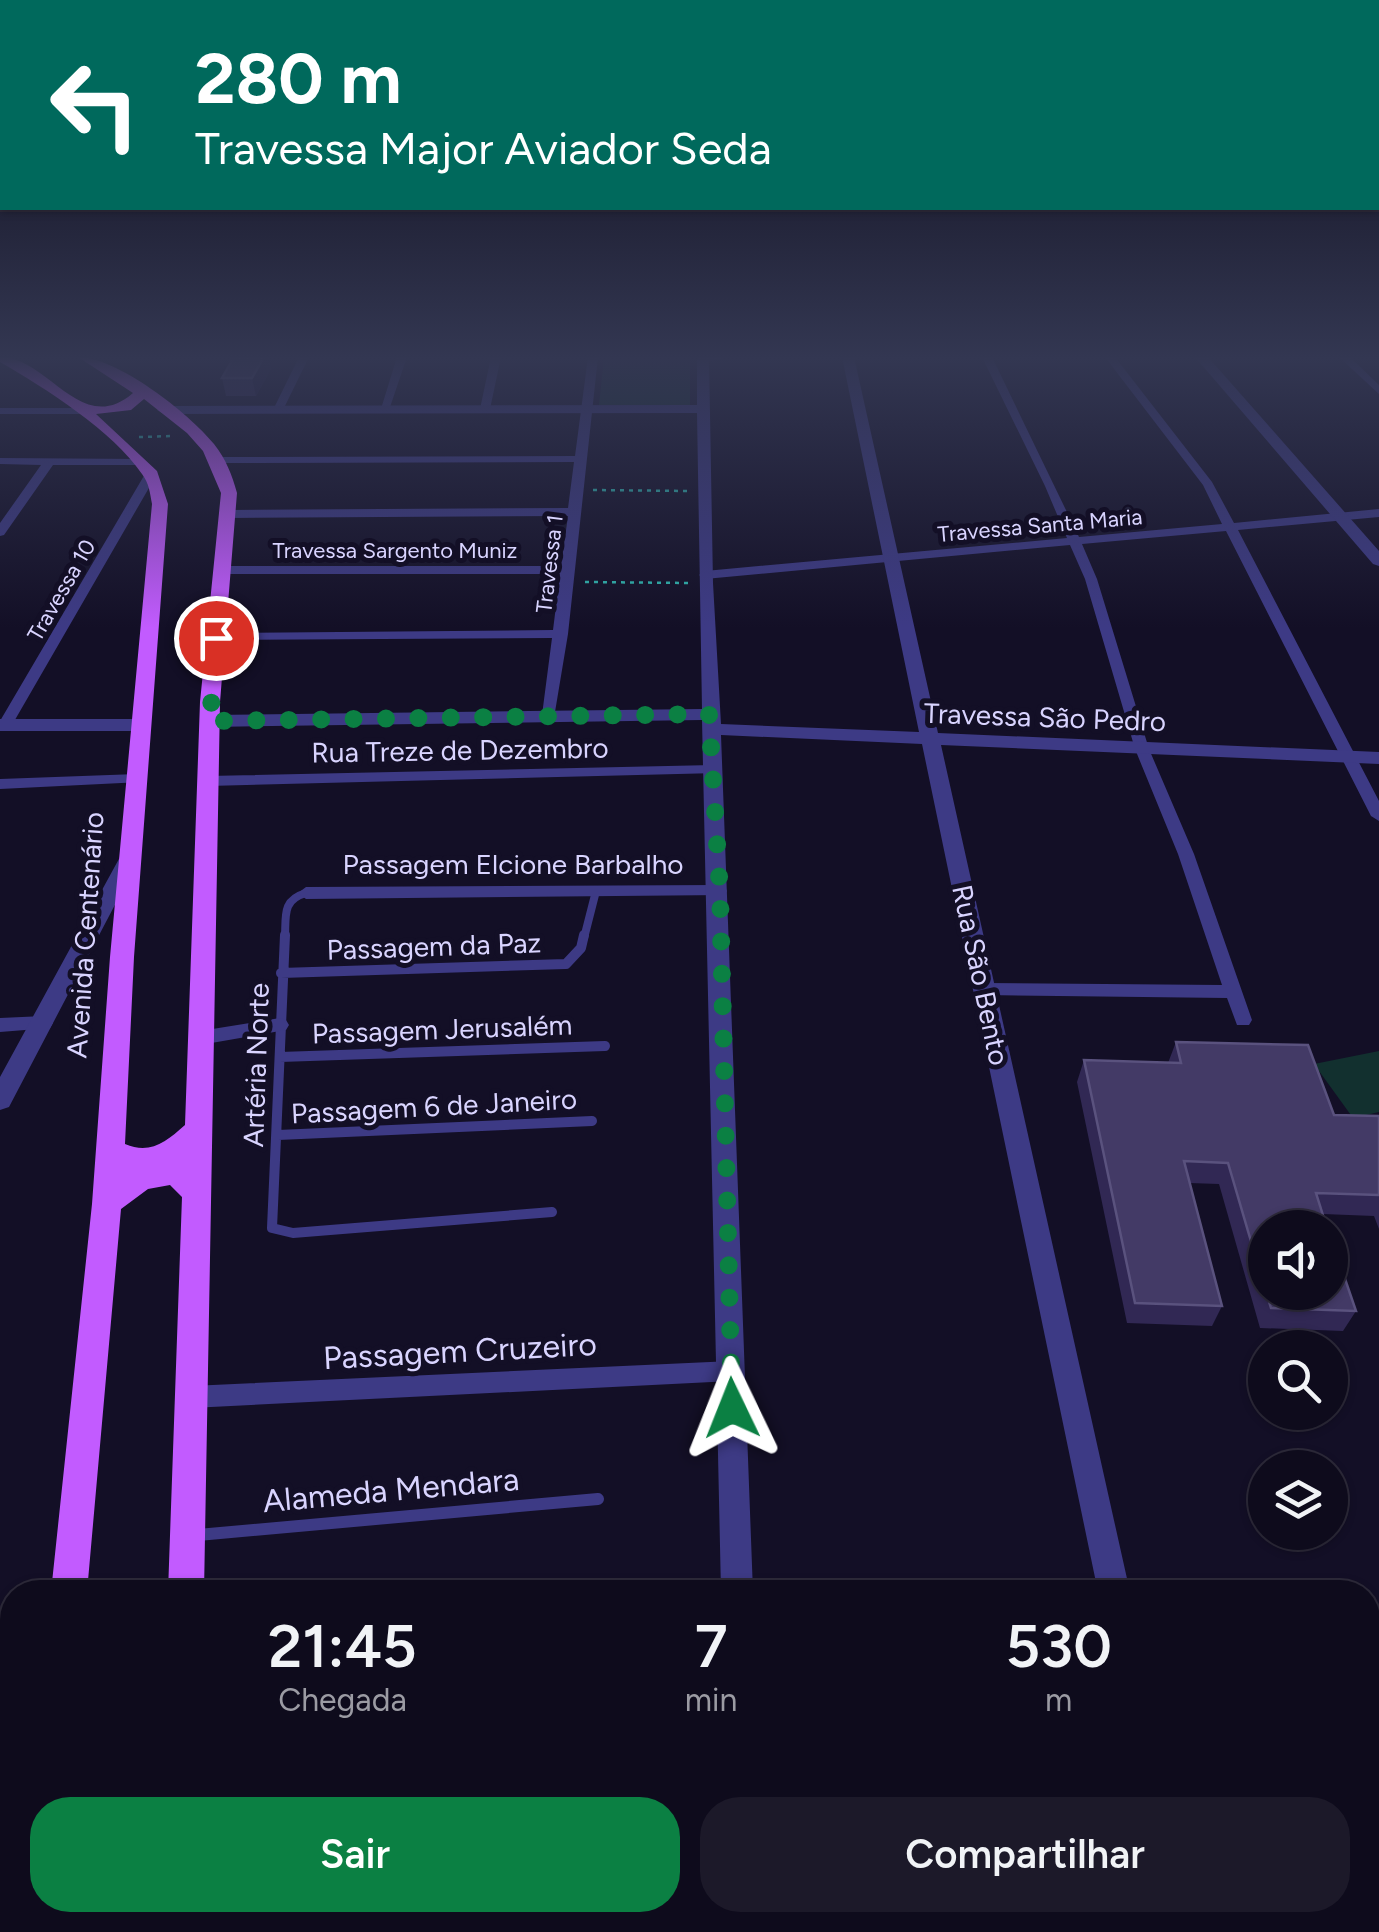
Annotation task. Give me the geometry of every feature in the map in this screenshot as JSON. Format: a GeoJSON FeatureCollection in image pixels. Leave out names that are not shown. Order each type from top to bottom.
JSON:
{"type":"FeatureCollection","features":[{"type":"Feature","properties":{"kind":"main road"},"geometry":{"type":"LineString","coordinates":[[123,447],[146,468]]}},
{"type":"Feature","properties":{"kind":"main road"},"geometry":{"type":"LineString","coordinates":[[186,1580],[210,721],[229,514],[227,478],[220,460],[206,447]]}},
{"type":"Feature","properties":{"kind":"main road","name":"Avenida Centenário"},"geometry":{"type":"LineString","coordinates":[[70,1580],[106,1204],[122,957],[160,524],[160,504],[146,468]]}},
{"type":"Feature","properties":{"kind":"main road"},"geometry":{"type":"LineString","coordinates":[[110,1150],[130,1161],[152,1160],[175,1152],[197,1130]]}},
{"type":"Feature","properties":{"kind":"main road"},"geometry":{"type":"LineString","coordinates":[[106,1204],[131,1183],[154,1174],[176,1173],[195,1192]]}},
{"type":"Feature","properties":{"kind":"street","name":"Travessa 1"},"geometry":{"type":"LineString","coordinates":[[548,715],[581,447]]}},
{"type":"Feature","properties":{"kind":"street"},"geometry":{"type":"LineString","coordinates":[[702,447],[709,721],[720,891],[738,1580]]}},
{"type":"Feature","properties":{"kind":"street","name":"Rua São Bento"},"geometry":{"type":"LineString","coordinates":[[868,447],[1111,1580]]}},
{"type":"Feature","properties":{"kind":"street"},"geometry":{"type":"LineString","coordinates":[[1030,447],[1091,579],[1142,749],[1186,854],[1243,1020]]}},
{"type":"Feature","properties":{"kind":"street"},"geometry":{"type":"LineString","coordinates":[[1179,447],[1208,484],[1379,816]]}},
{"type":"Feature","properties":{"kind":"street"},"geometry":{"type":"LineString","coordinates":[[1280,447],[1379,560]]}},
{"type":"Feature","properties":{"kind":"street"},"geometry":{"type":"LineString","coordinates":[[220,460],[579,459]]}},
{"type":"Feature","properties":{"kind":"street"},"geometry":{"type":"LineString","coordinates":[[0,461],[146,468]]}},
{"type":"Feature","properties":{"kind":"street"},"geometry":{"type":"LineString","coordinates":[[0,532],[49,462]]}},
{"type":"Feature","properties":{"kind":"street","name":"Travessa 10"},"geometry":{"type":"LineString","coordinates":[[2,725],[146,468]]}},
{"type":"Feature","properties":{"kind":"street"},"geometry":{"type":"LineString","coordinates":[[229,514],[575,512]]}},
{"type":"Feature","properties":{"kind":"street","name":"Travessa Santa Maria"},"geometry":{"type":"LineString","coordinates":[[705,578],[1379,512]]}},
{"type":"Feature","properties":{"kind":"street","name":"Travessa Sargento Muniz"},"geometry":{"type":"LineString","coordinates":[[222,570],[567,576]]}},
{"type":"Feature","properties":{"kind":"street"},"geometry":{"type":"LineString","coordinates":[[216,638],[560,634]]}},
{"type":"Feature","properties":{"kind":"street","name":"Travessa São Pedro"},"geometry":{"type":"LineString","coordinates":[[210,721],[548,715],[709,721],[931,741],[1379,758]]}},
{"type":"Feature","properties":{"kind":"street"},"geometry":{"type":"LineString","coordinates":[[2,725],[141,725]]}},
{"type":"Feature","properties":{"kind":"street","name":"Rua Treze de Dezembro"},"geometry":{"type":"LineString","coordinates":[[208,781],[712,770]]}},
{"type":"Feature","properties":{"kind":"street"},"geometry":{"type":"LineString","coordinates":[[0,784],[137,780]]}},
{"type":"Feature","properties":{"kind":"street"},"geometry":{"type":"LineString","coordinates":[[0,1100],[130,857]]}},
{"type":"Feature","properties":{"kind":"street","name":"Passagem Elcione Barbalho"},"geometry":{"type":"LineString","coordinates":[[306,893],[720,891]]}},
{"type":"Feature","properties":{"kind":"street"},"geometry":{"type":"LineString","coordinates":[[80,948],[90,942],[108,942],[122,957]]}},
{"type":"Feature","properties":{"kind":"street"},"geometry":{"type":"LineString","coordinates":[[984,988],[1234,992]]}},
{"type":"Feature","properties":{"kind":"street"},"geometry":{"type":"LineString","coordinates":[[0,1024],[44,1023]]}},
{"type":"Feature","properties":{"kind":"street"},"geometry":{"type":"LineString","coordinates":[[200,1038],[280,1024]]}},
{"type":"Feature","properties":{"kind":"street","name":"Passagem Cruzeiro"},"geometry":{"type":"LineString","coordinates":[[191,1397],[732,1370]]}},
{"type":"Feature","properties":{"kind":"lane","name":"Passagem da Paz"},"geometry":{"type":"LineString","coordinates":[[282,973],[566,964],[582,948],[596,891]]}},
{"type":"Feature","properties":{"kind":"lane","name":"Artéria Norte"},"geometry":{"type":"LineString","coordinates":[[306,893],[292,897],[286,904],[271,1225],[279,1232],[292,1233],[552,1212]]}},
{"type":"Feature","properties":{"kind":"lane","name":"Passagem Jerusalém"},"geometry":{"type":"LineString","coordinates":[[280,1057],[605,1046]]}},
{"type":"Feature","properties":{"kind":"lane","name":"Passagem 6 de Janeiro"},"geometry":{"type":"LineString","coordinates":[[278,1135],[592,1121]]}},
{"type":"Feature","properties":{"kind":"lane","name":"Alameda Mendara"},"geometry":{"type":"LineString","coordinates":[[188,1536],[598,1499]]}},
{"type":"Feature","properties":{"kind":"path"},"geometry":{"type":"LineString","coordinates":[[577,490],[703,492]]}},
{"type":"Feature","properties":{"kind":"path"},"geometry":{"type":"LineString","coordinates":[[567,576],[705,578]]}},
{"type":"Feature","properties":{"kind":"green space"},"geometry":{"type":"Polygon","coordinates":[[[1379,1051],[1379,1112],[1353,1118],[1314,1064],[1379,1051]]]}},
{"type":"Feature","properties":{"kind":"building"},"geometry":{"type":"Polygon","coordinates":[[[1176,1042],[1308,1045],[1334,1115],[1379,1116],[1379,1195],[1316,1193],[1321,1210],[1248,1210],[1248,1231],[1228,1163],[1184,1161],[1222,1306],[1135,1303],[1084,1060],[1181,1063],[1176,1042]]]}},
{"type":"Feature","properties":{"kind":"building"},"geometry":{"type":"Polygon","coordinates":[[[1348,1288],[1356,1311],[1328,1310],[1348,1310],[1348,1288]]]}},
{"type":"Feature","properties":{"kind":"route"},"geometry":{"type":"LineString","coordinates":[[216,638],[210,721],[709,714],[720,891],[732,1408]]}}]}
